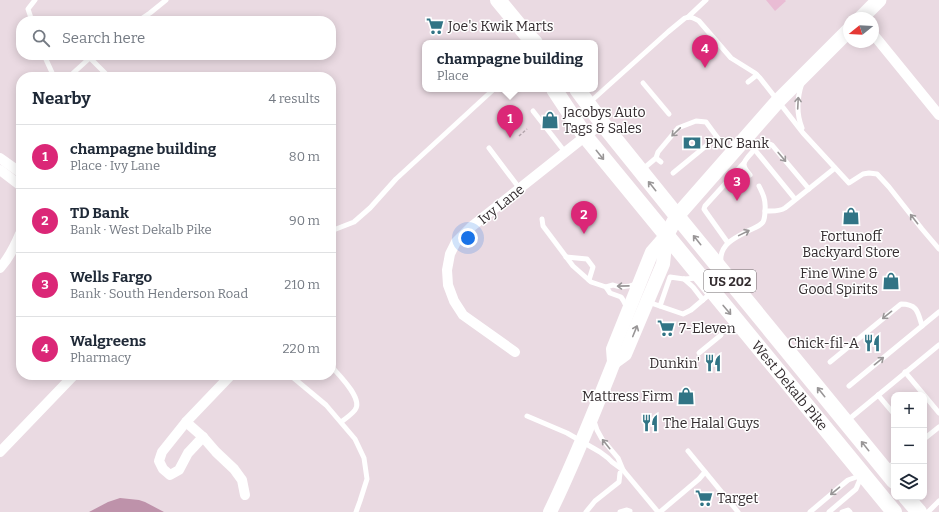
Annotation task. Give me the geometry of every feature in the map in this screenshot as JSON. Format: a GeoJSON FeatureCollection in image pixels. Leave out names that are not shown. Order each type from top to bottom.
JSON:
{"type":"FeatureCollection","features":[{"type":"Feature","properties":{"kind":"highway"},"geometry":{"type":"LineString","coordinates":[[498,0],[531,40]]}},
{"type":"Feature","properties":{"kind":"highway","name":"West Dekalb Pike"},"geometry":{"type":"LineString","coordinates":[[556,92],[585,136],[701,278],[708,296],[825,427],[894,512]]}},
{"type":"Feature","properties":{"kind":"highway","name":"West Dekalb Pike"},"geometry":{"type":"LineString","coordinates":[[579,92],[602,123],[845,422],[891,471]]}},
{"type":"Feature","properties":{"kind":"highway"},"geometry":{"type":"LineString","coordinates":[[825,427],[869,466],[891,471]]}},
{"type":"Feature","properties":{"kind":"highway"},"geometry":{"type":"LineString","coordinates":[[863,474],[874,479],[891,491]]}},
{"type":"Feature","properties":{"kind":"main road"},"geometry":{"type":"LineString","coordinates":[[867,12],[879,0]]}},
{"type":"Feature","properties":{"kind":"main road"},"geometry":{"type":"LineString","coordinates":[[550,512],[582,442],[614,362],[613,349],[652,252],[666,236],[677,216],[740,152],[778,101],[843,36]]}},
{"type":"Feature","properties":{"kind":"main road"},"geometry":{"type":"LineString","coordinates":[[614,362],[625,354],[653,304],[663,264],[666,236]]}},
{"type":"Feature","properties":{"kind":"street"},"geometry":{"type":"LineString","coordinates":[[879,41],[939,115]]}},
{"type":"Feature","properties":{"kind":"street","name":"Ivy Lane"},"geometry":{"type":"LineString","coordinates":[[515,352],[463,315],[454,301],[448,285],[447,270],[450,254],[456,242],[471,227],[602,123]]}},
{"type":"Feature","properties":{"kind":"street"},"geometry":{"type":"LineString","coordinates":[[0,158],[16,169]]}},
{"type":"Feature","properties":{"kind":"street"},"geometry":{"type":"LineString","coordinates":[[0,170],[16,182]]}},
{"type":"Feature","properties":{"kind":"street"},"geometry":{"type":"LineString","coordinates":[[0,268],[16,243]]}},
{"type":"Feature","properties":{"kind":"street"},"geometry":{"type":"LineString","coordinates":[[0,452],[69,380]]}},
{"type":"Feature","properties":{"kind":"street"},"geometry":{"type":"LineString","coordinates":[[203,437],[188,453],[178,470],[170,475],[163,469],[159,461],[162,452],[186,422],[226,380]]}},
{"type":"Feature","properties":{"kind":"street"},"geometry":{"type":"LineString","coordinates":[[186,422],[234,469],[242,480],[245,495]]}},
{"type":"Feature","properties":{"kind":"lane"},"geometry":{"type":"LineString","coordinates":[[30,16],[28,9],[35,0]]}},
{"type":"Feature","properties":{"kind":"lane"},"geometry":{"type":"LineString","coordinates":[[146,16],[166,0]]}},
{"type":"Feature","properties":{"kind":"lane"},"geometry":{"type":"LineString","coordinates":[[588,104],[706,0]]}},
{"type":"Feature","properties":{"kind":"lane"},"geometry":{"type":"LineString","coordinates":[[688,17],[695,18],[699,21],[731,58],[757,75],[803,133],[848,183],[863,174],[877,174],[890,187],[939,249]]}},
{"type":"Feature","properties":{"kind":"lane"},"geometry":{"type":"LineString","coordinates":[[46,60],[52,72]]}},
{"type":"Feature","properties":{"kind":"lane"},"geometry":{"type":"LineString","coordinates":[[74,72],[88,60]]}},
{"type":"Feature","properties":{"kind":"lane"},"geometry":{"type":"LineString","coordinates":[[94,60],[105,72]]}},
{"type":"Feature","properties":{"kind":"lane"},"geometry":{"type":"LineString","coordinates":[[803,133],[800,123],[798,104],[806,73]]}},
{"type":"Feature","properties":{"kind":"lane"},"geometry":{"type":"LineString","coordinates":[[748,82],[757,75]]}},
{"type":"Feature","properties":{"kind":"lane"},"geometry":{"type":"LineString","coordinates":[[643,83],[669,114]]}},
{"type":"Feature","properties":{"kind":"lane"},"geometry":{"type":"LineString","coordinates":[[336,229],[354,222],[370,208],[396,179],[491,92]]}},
{"type":"Feature","properties":{"kind":"lane"},"geometry":{"type":"LineString","coordinates":[[533,111],[565,152]]}},
{"type":"Feature","properties":{"kind":"lane"},"geometry":{"type":"LineString","coordinates":[[641,171],[656,158],[658,152],[678,128],[696,120],[706,122],[717,137],[740,152],[746,159],[744,164],[705,206],[704,209],[728,243]]}},
{"type":"Feature","properties":{"kind":"lane"},"geometry":{"type":"LineString","coordinates":[[673,174],[717,137]]}},
{"type":"Feature","properties":{"kind":"lane"},"geometry":{"type":"LineString","coordinates":[[740,152],[755,150],[763,143],[772,145],[809,189]]}},
{"type":"Feature","properties":{"kind":"lane"},"geometry":{"type":"LineString","coordinates":[[489,148],[520,189]]}},
{"type":"Feature","properties":{"kind":"lane"},"geometry":{"type":"LineString","coordinates":[[755,150],[795,199]]}},
{"type":"Feature","properties":{"kind":"lane"},"geometry":{"type":"LineString","coordinates":[[656,158],[661,162]]}},
{"type":"Feature","properties":{"kind":"lane"},"geometry":{"type":"LineString","coordinates":[[744,164],[750,175]]}},
{"type":"Feature","properties":{"kind":"lane"},"geometry":{"type":"LineString","coordinates":[[765,211],[776,211],[786,208],[795,199],[835,168]]}},
{"type":"Feature","properties":{"kind":"lane"},"geometry":{"type":"LineString","coordinates":[[725,274],[720,258],[725,246],[735,238],[763,222],[765,198],[759,186]]}},
{"type":"Feature","properties":{"kind":"lane"},"geometry":{"type":"LineString","coordinates":[[542,219],[543,226],[573,266],[589,280],[606,287],[610,293],[619,296],[623,300],[628,312]]}},
{"type":"Feature","properties":{"kind":"lane"},"geometry":{"type":"LineString","coordinates":[[566,257],[587,259],[593,267],[589,280]]}},
{"type":"Feature","properties":{"kind":"lane"},"geometry":{"type":"LineString","coordinates":[[684,279],[693,287],[708,296],[691,310],[683,314],[653,304],[670,277],[684,279],[701,278]]}},
{"type":"Feature","properties":{"kind":"lane"},"geometry":{"type":"LineString","coordinates":[[606,287],[613,285],[625,288],[640,282]]}},
{"type":"Feature","properties":{"kind":"lane"},"geometry":{"type":"LineString","coordinates":[[830,362],[901,304],[910,304],[916,309],[922,326]]}},
{"type":"Feature","properties":{"kind":"lane"},"geometry":{"type":"LineString","coordinates":[[849,386],[939,312]]}},
{"type":"Feature","properties":{"kind":"lane"},"geometry":{"type":"LineString","coordinates":[[699,353],[721,335]]}},
{"type":"Feature","properties":{"kind":"lane"},"geometry":{"type":"LineString","coordinates":[[845,422],[939,345]]}},
{"type":"Feature","properties":{"kind":"lane"},"geometry":{"type":"LineString","coordinates":[[336,371],[344,380],[357,400],[355,410],[341,422]]}},
{"type":"Feature","properties":{"kind":"lane"},"geometry":{"type":"LineString","coordinates":[[905,372],[939,413]]}},
{"type":"Feature","properties":{"kind":"lane"},"geometry":{"type":"LineString","coordinates":[[296,380],[326,405],[341,422],[355,439],[364,458],[367,479],[356,512]]}},
{"type":"Feature","properties":{"kind":"lane"},"geometry":{"type":"LineString","coordinates":[[878,394],[891,410]]}},
{"type":"Feature","properties":{"kind":"lane"},"geometry":{"type":"LineString","coordinates":[[527,416],[567,433],[600,452],[622,472],[659,512],[699,479],[705,472]]}},
{"type":"Feature","properties":{"kind":"lane"},"geometry":{"type":"LineString","coordinates":[[586,512],[596,501],[619,482],[622,472],[618,458],[602,439],[592,416]]}},
{"type":"Feature","properties":{"kind":"lane"},"geometry":{"type":"LineString","coordinates":[[927,437],[939,427]]}},
{"type":"Feature","properties":{"kind":"lane"},"geometry":{"type":"LineString","coordinates":[[688,451],[738,512]]}},
{"type":"Feature","properties":{"kind":"lane"},"geometry":{"type":"LineString","coordinates":[[810,512],[848,480],[863,474]]}},
{"type":"Feature","properties":{"kind":"lane"},"geometry":{"type":"LineString","coordinates":[[829,512],[856,489],[863,474]]}},
{"type":"Feature","properties":{"kind":"lane"},"geometry":{"type":"LineString","coordinates":[[928,512],[939,501]]}},
{"type":"Feature","properties":{"kind":"lane"},"geometry":{"type":"LineString","coordinates":[[620,512],[627,510],[630,511]]}},
{"type":"Feature","properties":{"kind":"lane"},"geometry":{"type":"LineString","coordinates":[[842,512],[848,510],[850,512]]}},
{"type":"Feature","properties":{"kind":"path"},"geometry":{"type":"LineString","coordinates":[[519,136],[527,129]]}},
{"type":"Feature","properties":{"kind":"shaded area"},"geometry":{"type":"Polygon","coordinates":[[[766,0],[785,0],[786,1],[775,11],[766,0]]]}},
{"type":"Feature","properties":{"kind":"shaded area"},"geometry":{"type":"Polygon","coordinates":[[[120,498],[139,500],[164,512],[89,512],[108,502],[120,498]]]}},
{"type":"Feature","properties":{"kind":"place","name":"Joe's Kwik Marts"},"geometry":{"type":"Point","coordinates":[435,26]}},
{"type":"Feature","properties":{"kind":"place","name":"Walgreens"},"geometry":{"type":"Point","coordinates":[705,68]}},
{"type":"Feature","properties":{"kind":"place","name":"Jacobys Auto Tags & Sales"},"geometry":{"type":"Point","coordinates":[550,120]}},
{"type":"Feature","properties":{"kind":"place","name":"champagne building"},"geometry":{"type":"Point","coordinates":[510,138]}},
{"type":"Feature","properties":{"kind":"place","name":"PNC Bank"},"geometry":{"type":"Point","coordinates":[692,143]}},
{"type":"Feature","properties":{"kind":"place","name":"Wells Fargo"},"geometry":{"type":"Point","coordinates":[737,201]}},
{"type":"Feature","properties":{"kind":"place","name":"Fortunoff Backyard Store"},"geometry":{"type":"Point","coordinates":[851,216]}},
{"type":"Feature","properties":{"kind":"place","name":"TD Bank"},"geometry":{"type":"Point","coordinates":[584,234]}},
{"type":"Feature","properties":{"kind":"place","name":"Fine Wine & Good Spirits"},"geometry":{"type":"Point","coordinates":[891,281]}},
{"type":"Feature","properties":{"kind":"place","name":"7-Eleven"},"geometry":{"type":"Point","coordinates":[666,328]}},
{"type":"Feature","properties":{"kind":"place","name":"Chick-fil-A"},"geometry":{"type":"Point","coordinates":[872,343]}},
{"type":"Feature","properties":{"kind":"place","name":"Dunkin'"},"geometry":{"type":"Point","coordinates":[713,363]}},
{"type":"Feature","properties":{"kind":"place","name":"Mattress Firm"},"geometry":{"type":"Point","coordinates":[686,396]}},
{"type":"Feature","properties":{"kind":"place","name":"The Halal Guys"},"geometry":{"type":"Point","coordinates":[650,423]}},
{"type":"Feature","properties":{"kind":"place","name":"Target"},"geometry":{"type":"Point","coordinates":[704,498]}}]}
